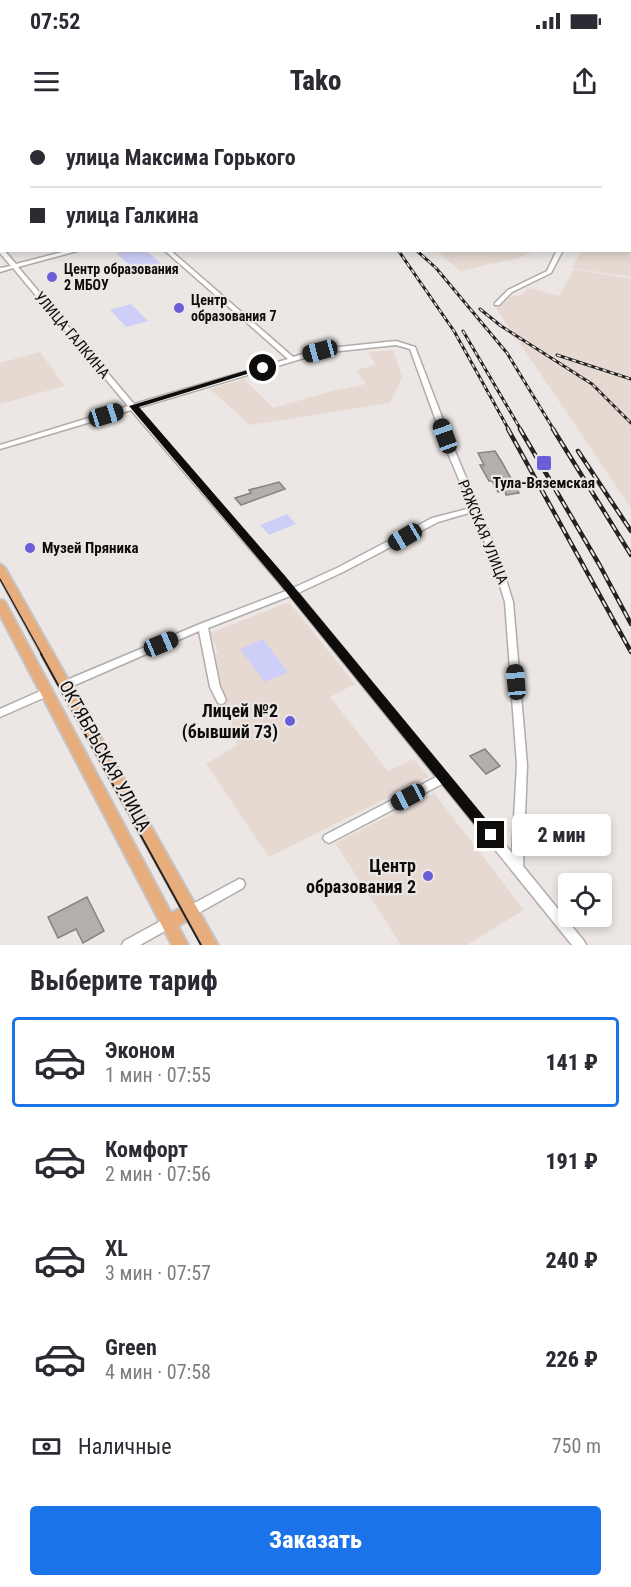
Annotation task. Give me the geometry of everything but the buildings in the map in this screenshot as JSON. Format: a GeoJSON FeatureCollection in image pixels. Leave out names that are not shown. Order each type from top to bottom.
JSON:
{"type":"FeatureCollection","features":[{"type":"Feature","properties":{"kind":"main road","name":"ОКТЯБРЬСКАЯ УЛИЦА"},"geometry":{"type":"LineString","coordinates":[[0,568],[210,945]]}},
{"type":"Feature","properties":{"kind":"main road","name":"ОКТЯБРЬСКАЯ УЛИЦА"},"geometry":{"type":"LineString","coordinates":[[0,604],[180,945]]}},
{"type":"Feature","properties":{"kind":"main road"},"geometry":{"type":"LineString","coordinates":[[47,692],[65,685]]}},
{"type":"Feature","properties":{"kind":"main road"},"geometry":{"type":"LineString","coordinates":[[168,923],[191,911]]}},
{"type":"Feature","properties":{"kind":"street","name":"УЛИЦА ГАЛКИНА"},"geometry":{"type":"LineString","coordinates":[[3,252],[292,592],[580,945]]}},
{"type":"Feature","properties":{"kind":"street"},"geometry":{"type":"LineString","coordinates":[[0,270],[71,252]]}},
{"type":"Feature","properties":{"kind":"street"},"geometry":{"type":"LineString","coordinates":[[168,252],[292,359]]}},
{"type":"Feature","properties":{"kind":"street"},"geometry":{"type":"LineString","coordinates":[[496,304],[510,291],[549,272],[559,252]]}},
{"type":"Feature","properties":{"kind":"street","name":"РЯЖСКАЯ УЛИЦА"},"geometry":{"type":"LineString","coordinates":[[292,359],[328,350],[396,343],[413,348],[506,587],[513,631],[522,771],[517,866]]}},
{"type":"Feature","properties":{"kind":"street"},"geometry":{"type":"LineString","coordinates":[[0,447],[292,359]]}},
{"type":"Feature","properties":{"kind":"street"},"geometry":{"type":"LineString","coordinates":[[65,685],[203,626],[292,592],[389,546],[435,520],[475,509]]}},
{"type":"Feature","properties":{"kind":"street"},"geometry":{"type":"LineString","coordinates":[[203,626],[215,687],[221,700]]}},
{"type":"Feature","properties":{"kind":"street"},"geometry":{"type":"LineString","coordinates":[[0,713],[47,692]]}},
{"type":"Feature","properties":{"kind":"street"},"geometry":{"type":"LineString","coordinates":[[329,838],[444,778]]}},
{"type":"Feature","properties":{"kind":"street"},"geometry":{"type":"LineString","coordinates":[[191,911],[239,884]]}},
{"type":"Feature","properties":{"kind":"street"},"geometry":{"type":"LineString","coordinates":[[128,945],[168,923]]}},
{"type":"Feature","properties":{"kind":"shaded area"},"geometry":{"type":"Polygon","coordinates":[[[147,252],[163,265],[137,272],[116,253],[147,252]]]}},
{"type":"Feature","properties":{"kind":"shaded area"},"geometry":{"type":"Polygon","coordinates":[[[438,252],[532,252],[519,258],[460,271],[438,252]]]}},
{"type":"Feature","properties":{"kind":"shaded area"},"geometry":{"type":"Polygon","coordinates":[[[580,252],[631,252],[631,277],[572,268],[580,252]]]}},
{"type":"Feature","properties":{"kind":"shaded area"},"geometry":{"type":"Polygon","coordinates":[[[574,269],[631,279],[631,508],[496,308],[509,297],[521,295],[530,288],[559,296],[574,269]]]}},
{"type":"Feature","properties":{"kind":"shaded area"},"geometry":{"type":"Polygon","coordinates":[[[131,304],[148,321],[126,327],[110,310],[131,304]]]}},
{"type":"Feature","properties":{"kind":"shaded area"},"geometry":{"type":"Polygon","coordinates":[[[393,350],[402,377],[390,403],[250,425],[210,389],[244,379],[273,408],[366,384],[356,370],[376,365],[368,352],[393,350]]]}},
{"type":"Feature","properties":{"kind":"shaded area"},"geometry":{"type":"Polygon","coordinates":[[[40,352],[65,386],[0,404],[0,363],[40,352]]]}},
{"type":"Feature","properties":{"kind":"shaded area"},"geometry":{"type":"Polygon","coordinates":[[[287,514],[296,524],[269,535],[260,525],[287,514]]]}},
{"type":"Feature","properties":{"kind":"shaded area","name":"Лицей №2 (бывший 73)"},"geometry":{"type":"Polygon","coordinates":[[[289,602],[355,684],[330,697],[388,771],[414,759],[429,777],[269,857],[206,764],[237,745],[213,656],[218,652],[210,633],[289,602]]]}},
{"type":"Feature","properties":{"kind":"shaded area"},"geometry":{"type":"Polygon","coordinates":[[[263,639],[288,672],[265,682],[240,649],[263,639]]]}},
{"type":"Feature","properties":{"kind":"shaded area","name":"Центр образования 2"},"geometry":{"type":"Polygon","coordinates":[[[434,793],[524,910],[467,945],[401,945],[335,843],[434,793]]]}},
{"type":"Feature","properties":{"kind":"tram line"},"geometry":{"type":"LineString","coordinates":[[0,579],[42,655]]}},
{"type":"Feature","properties":{"kind":"tram line"},"geometry":{"type":"LineString","coordinates":[[41,654],[201,945]]}},
{"type":"Feature","properties":{"kind":"railway"},"geometry":{"type":"LineString","coordinates":[[399,252],[454,331],[509,430]]}},
{"type":"Feature","properties":{"kind":"railway"},"geometry":{"type":"LineString","coordinates":[[418,252],[436,268],[507,353],[554,430]]}},
{"type":"Feature","properties":{"kind":"railway"},"geometry":{"type":"LineString","coordinates":[[480,309],[501,326],[592,384],[631,423]]}},
{"type":"Feature","properties":{"kind":"railway"},"geometry":{"type":"LineString","coordinates":[[463,331],[521,430]]}},
{"type":"Feature","properties":{"kind":"railway"},"geometry":{"type":"LineString","coordinates":[[557,355],[631,379]]}},
{"type":"Feature","properties":{"kind":"railway"},"geometry":{"type":"LineString","coordinates":[[508,429],[631,652]]}},
{"type":"Feature","properties":{"kind":"railway"},"geometry":{"type":"LineString","coordinates":[[520,429],[599,564],[631,624]]}},
{"type":"Feature","properties":{"kind":"railway"},"geometry":{"type":"LineString","coordinates":[[553,429],[631,555]]}},
{"type":"Feature","properties":{"kind":"railway"},"geometry":{"type":"LineString","coordinates":[[578,451],[631,531]]}},
{"type":"Feature","properties":{"kind":"place","name":"Центр образования 2 МБОУ"},"geometry":{"type":"Point","coordinates":[52,277]}},
{"type":"Feature","properties":{"kind":"place","name":"Центр образования 7"},"geometry":{"type":"Point","coordinates":[179,308]}},
{"type":"Feature","properties":{"kind":"place","name":"Тула-Вяземская"},"geometry":{"type":"Point","coordinates":[544,463]}},
{"type":"Feature","properties":{"kind":"place","name":"Музей Пряника"},"geometry":{"type":"Point","coordinates":[30,548]}},
{"type":"Feature","properties":{"kind":"place","name":"Лицей №2 (бывший 73)"},"geometry":{"type":"Point","coordinates":[290,721]}},
{"type":"Feature","properties":{"kind":"place","name":"Центр образования 2"},"geometry":{"type":"Point","coordinates":[428,876]}},
{"type":"Feature","properties":{"kind":"route"},"geometry":{"type":"LineString","coordinates":[[263,368],[134,406],[158,437],[282,580],[491,835]]}}]}
